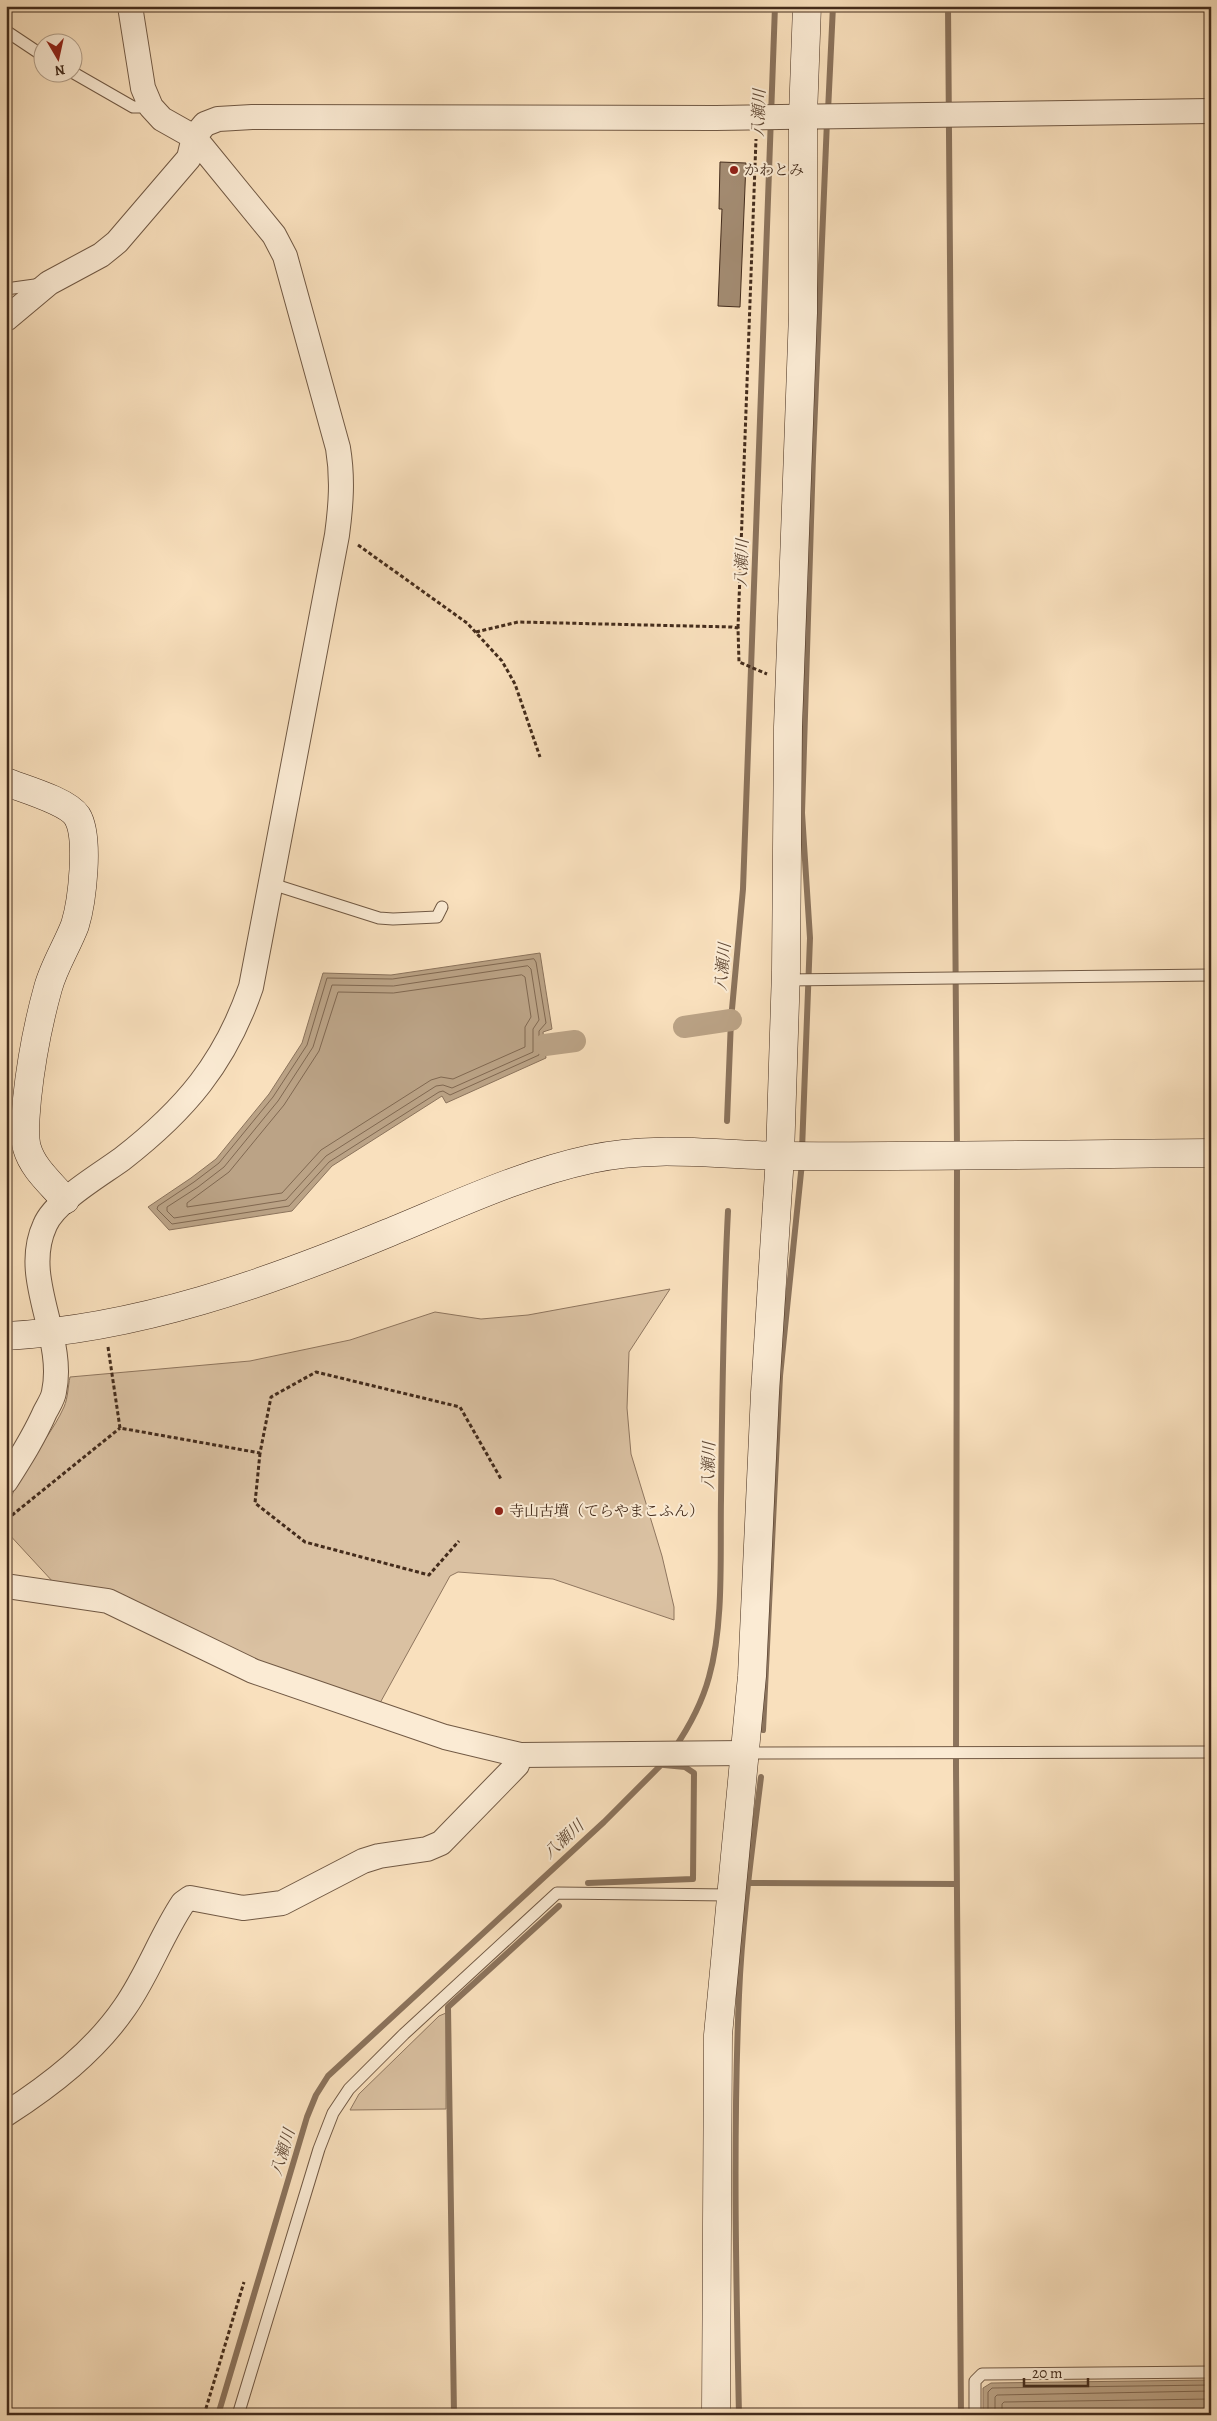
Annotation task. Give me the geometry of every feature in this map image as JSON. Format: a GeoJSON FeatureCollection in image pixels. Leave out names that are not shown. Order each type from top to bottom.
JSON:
{"type":"FeatureCollection","features":[{"type":"Feature","properties":{"kind":"street"},"geometry":{"type":"LineString","coordinates":[[6,1481],[32,1441],[54,1394],[56,1369],[52,1333],[42,1299],[40,1248],[45,1224],[65,1200],[124,1157],[173,1114],[205,1078],[231,1036],[248,995],[272,884],[342,501],[338,448],[285,256],[274,235],[194,137],[162,119],[151,107],[143,88],[130,6]]}},
{"type":"Feature","properties":{"kind":"street"},"geometry":{"type":"LineString","coordinates":[[716,2415],[718,2035],[752,1676],[765,1393],[780,1156],[786,980],[788,727],[803,313],[795,116],[807,6]]}},
{"type":"Feature","properties":{"kind":"street"},"geometry":{"type":"LineString","coordinates":[[6,319],[49,284],[100,255],[117,242],[189,158],[194,137],[205,124],[218,120],[252,117],[795,116],[1211,112]]}},
{"type":"Feature","properties":{"kind":"street"},"geometry":{"type":"LineString","coordinates":[[6,782],[68,807],[77,817],[81,831],[83,847],[77,917],[49,984],[39,1021],[30,1072],[27,1106],[26,1147],[34,1165],[65,1200]]}},
{"type":"Feature","properties":{"kind":"street"},"geometry":{"type":"LineString","coordinates":[[6,1336],[52,1333],[105,1324],[178,1306],[254,1283],[368,1242],[522,1179],[594,1158],[632,1153],[671,1152],[780,1156],[1211,1153]]}},
{"type":"Feature","properties":{"kind":"street"},"geometry":{"type":"LineString","coordinates":[[6,1586],[108,1602],[253,1672],[445,1737],[520,1756],[746,1753]]}},
{"type":"Feature","properties":{"kind":"street"},"geometry":{"type":"LineString","coordinates":[[6,2114],[44,2090],[107,2030],[126,2006],[183,1903],[190,1898],[243,1908],[282,1903],[363,1861],[379,1856],[427,1849],[441,1843],[517,1765],[520,1756]]}},
{"type":"Feature","properties":{"kind":"lane"},"geometry":{"type":"LineString","coordinates":[[6,31],[32,48]]}},
{"type":"Feature","properties":{"kind":"lane"},"geometry":{"type":"LineString","coordinates":[[82,78],[133,107],[151,107]]}},
{"type":"Feature","properties":{"kind":"lane"},"geometry":{"type":"LineString","coordinates":[[6,289],[49,284]]}},
{"type":"Feature","properties":{"kind":"lane"},"geometry":{"type":"LineString","coordinates":[[272,884],[379,918],[437,917],[442,907]]}},
{"type":"Feature","properties":{"kind":"lane"},"geometry":{"type":"LineString","coordinates":[[786,980],[1211,975]]}},
{"type":"Feature","properties":{"kind":"lane"},"geometry":{"type":"LineString","coordinates":[[746,1753],[1211,1752]]}},
{"type":"Feature","properties":{"kind":"lane"},"geometry":{"type":"LineString","coordinates":[[238,2415],[319,2149],[333,2113],[350,2089],[404,2034],[557,1893],[730,1895]]}},
{"type":"Feature","properties":{"kind":"lane"},"geometry":{"type":"LineString","coordinates":[[975,2415],[975,2381],[982,2374],[1211,2372]]}},
{"type":"Feature","properties":{"kind":"path"},"geometry":{"type":"LineString","coordinates":[[756,116],[738,628],[739,662],[772,675]]}},
{"type":"Feature","properties":{"kind":"path"},"geometry":{"type":"LineString","coordinates":[[337,535],[365,548],[467,623],[476,632],[502,661],[515,684],[540,757]]}},
{"type":"Feature","properties":{"kind":"path"},"geometry":{"type":"LineString","coordinates":[[476,632],[518,622],[732,626],[738,628]]}},
{"type":"Feature","properties":{"kind":"path"},"geometry":{"type":"LineString","coordinates":[[108,1344],[120,1428]]}},
{"type":"Feature","properties":{"kind":"path"},"geometry":{"type":"LineString","coordinates":[[459,1541],[428,1575],[305,1542],[255,1503],[260,1453],[270,1397],[316,1372],[460,1407],[501,1479]]}},
{"type":"Feature","properties":{"kind":"path"},"geometry":{"type":"LineString","coordinates":[[6,1514],[11,1516],[120,1428],[260,1453]]}},
{"type":"Feature","properties":{"kind":"path"},"geometry":{"type":"LineString","coordinates":[[204,2415],[244,2282]]}},
{"type":"Feature","properties":{"kind":"shaded area"},"geometry":{"type":"Polygon","coordinates":[[[670,1289],[629,1352],[627,1408],[631,1454],[662,1556],[674,1607],[674,1620],[553,1579],[458,1572],[450,1576],[380,1703],[259,1665],[54,1583],[6,1531],[12,1495],[19,1479],[56,1423],[64,1407],[70,1377],[250,1361],[350,1340],[435,1312],[481,1319],[528,1315],[670,1289]]]}},
{"type":"Feature","properties":{"kind":"shaded area"},"geometry":{"type":"Polygon","coordinates":[[[446,2013],[446,2109],[350,2110],[359,2094],[439,2016],[446,2013]]]}},
{"type":"Feature","properties":{"kind":"water"},"geometry":{"type":"Polygon","coordinates":[[[540,953],[552,1029],[543,1032],[546,1058],[446,1103],[442,1096],[332,1166],[292,1211],[169,1230],[148,1207],[216,1159],[269,1094],[302,1043],[323,973],[391,975],[540,953]]]}},
{"type":"Feature","properties":{"kind":"water"},"geometry":{"type":"Polygon","coordinates":[[[1211,2380],[1211,2415],[983,2415],[983,2388],[991,2383],[1211,2380]]]}},
{"type":"Feature","properties":{"kind":"building"},"geometry":{"type":"Polygon","coordinates":[[[720,162],[746,163],[740,307],[718,306],[722,209],[719,209],[720,162]]]}},
{"type":"Feature","properties":{"kind":"waterway","name":"八瀬川"},"geometry":{"type":"LineString","coordinates":[[727,1121],[731,1020],[743,889],[775,6]]}},
{"type":"Feature","properties":{"kind":"waterway"},"geometry":{"type":"LineString","coordinates":[[828,111],[833,6]]}},
{"type":"Feature","properties":{"kind":"waterway"},"geometry":{"type":"LineString","coordinates":[[948,6],[957,1149]]}},
{"type":"Feature","properties":{"kind":"waterway"},"geometry":{"type":"LineString","coordinates":[[802,1150],[810,938],[802,813],[813,457],[827,121]]}},
{"type":"Feature","properties":{"kind":"waterway"},"geometry":{"type":"LineString","coordinates":[[684,1027],[731,1020]]}},
{"type":"Feature","properties":{"kind":"waterway"},"geometry":{"type":"LineString","coordinates":[[545,1045],[575,1041]]}},
{"type":"Feature","properties":{"kind":"waterway"},"geometry":{"type":"LineString","coordinates":[[957,1161],[956,1766],[961,2415]]}},
{"type":"Feature","properties":{"kind":"waterway"},"geometry":{"type":"LineString","coordinates":[[763,1730],[780,1376],[802,1163]]}},
{"type":"Feature","properties":{"kind":"waterway","name":"八瀬川"},"geometry":{"type":"LineString","coordinates":[[674,1749],[690,1723],[703,1696],[714,1656],[717,1635],[720,1589],[723,1355],[728,1211]]}},
{"type":"Feature","properties":{"kind":"waterway","name":"八瀬川"},"geometry":{"type":"LineString","coordinates":[[218,2415],[307,2117],[316,2095],[328,2076],[604,1822],[667,1759]]}},
{"type":"Feature","properties":{"kind":"waterway"},"geometry":{"type":"LineString","coordinates":[[588,1883],[693,1879],[694,1773],[685,1767],[664,1765]]}},
{"type":"Feature","properties":{"kind":"waterway"},"geometry":{"type":"LineString","coordinates":[[739,2415],[736,2205],[737,2048],[742,1940],[761,1777]]}},
{"type":"Feature","properties":{"kind":"waterway"},"geometry":{"type":"LineString","coordinates":[[748,1883],[956,1884]]}},
{"type":"Feature","properties":{"kind":"waterway"},"geometry":{"type":"LineString","coordinates":[[454,2415],[448,2007],[559,1906]]}},
{"type":"Feature","properties":{"kind":"place","name":"かわとみ"},"geometry":{"type":"Point","coordinates":[734,170]}},
{"type":"Feature","properties":{"kind":"place","name":"寺山古墳（てらやまこふん）"},"geometry":{"type":"Point","coordinates":[499,1511]}}]}
